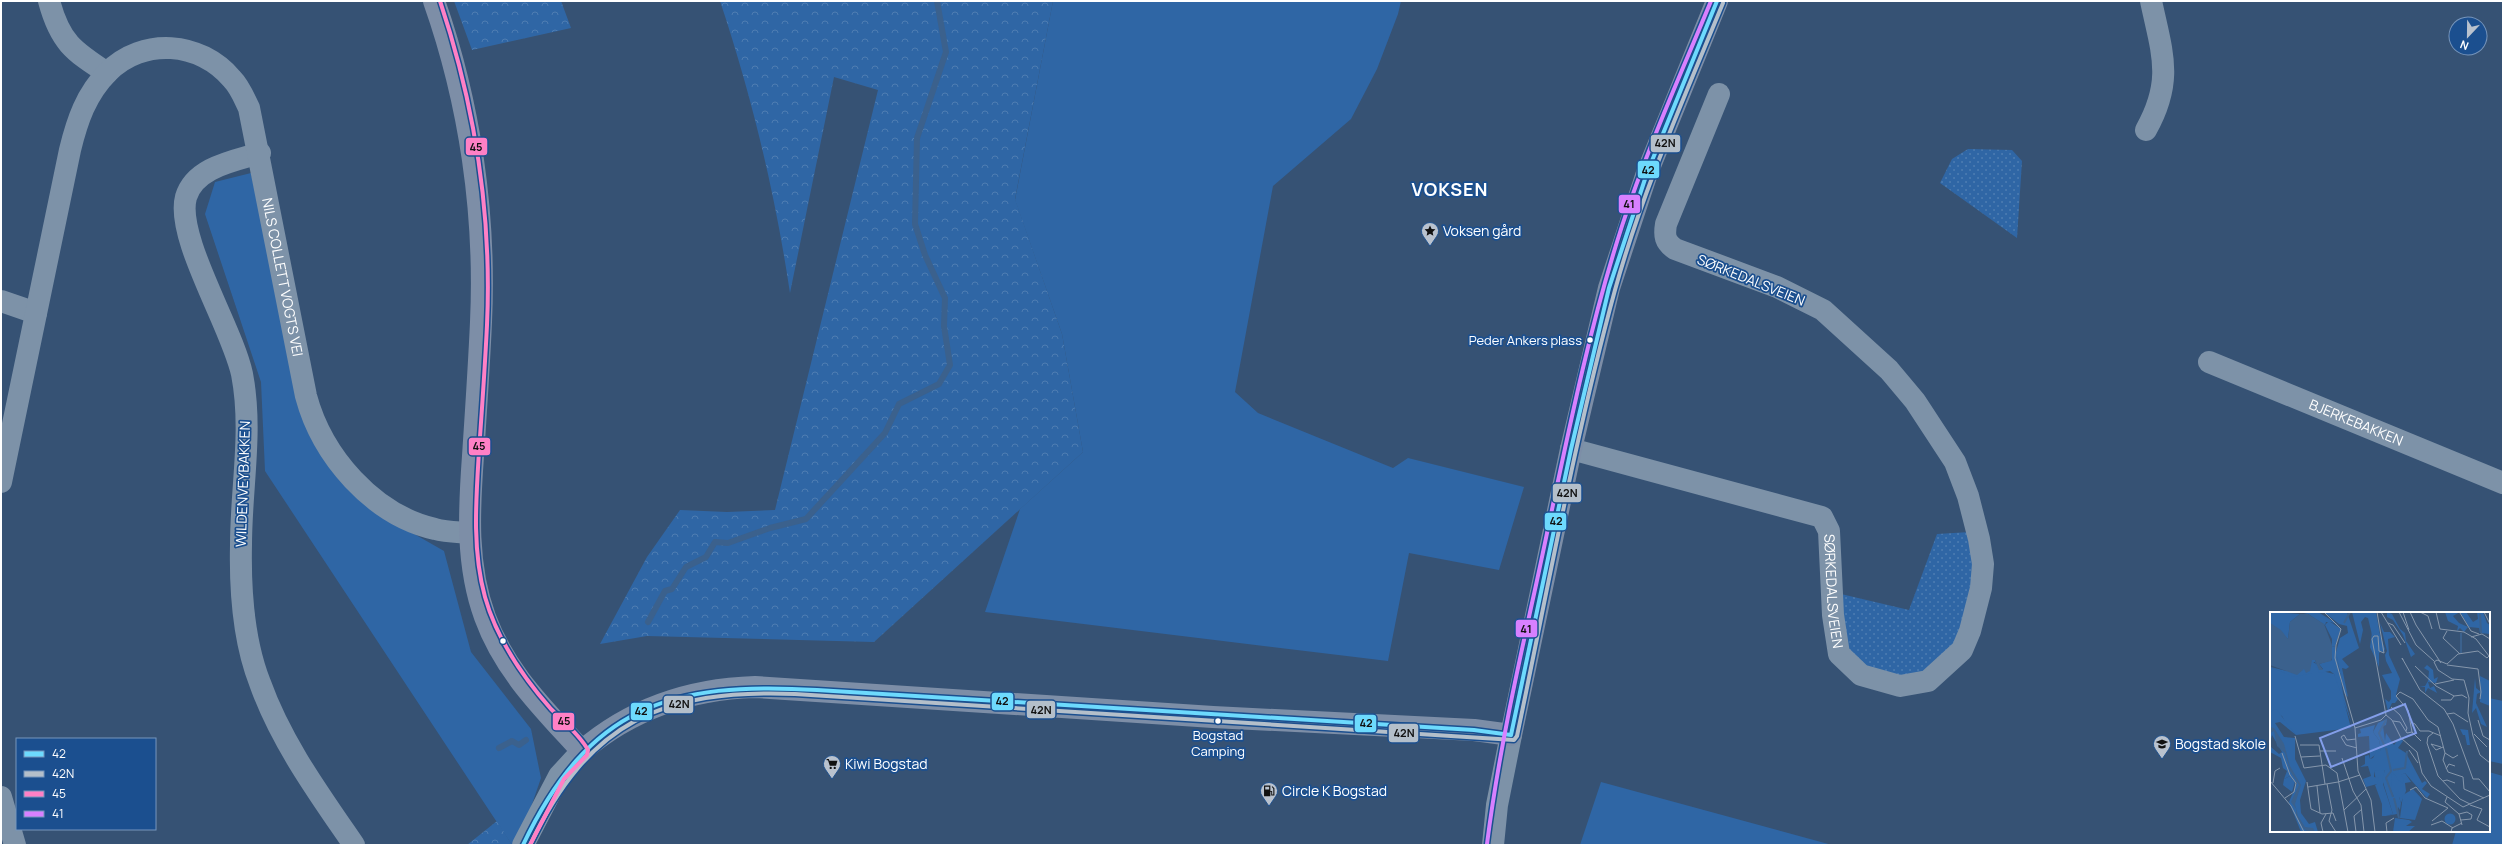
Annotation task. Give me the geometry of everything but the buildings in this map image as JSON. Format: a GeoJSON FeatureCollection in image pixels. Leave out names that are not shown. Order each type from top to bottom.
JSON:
{"type":"FeatureCollection","features":[{"type":"Feature","properties":{"kind":"main road"},"geometry":{"type":"LineString","coordinates":[[434,1],[449,49],[465,121],[474,166],[481,227],[481,322],[469,533],[471,556],[478,596],[497,645],[524,688],[582,751],[615,726],[666,701],[707,691],[755,687],[1213,716],[1474,730],[1510,735],[1571,450],[1603,310],[1626,231],[1647,173],[1717,1]]}},
{"type":"Feature","properties":{"kind":"street"},"geometry":{"type":"LineString","coordinates":[[49,1],[55,25],[76,52],[107,73]]}},
{"type":"Feature","properties":{"kind":"street"},"geometry":{"type":"LineString","coordinates":[[2146,130],[2160,101],[2165,64],[2151,1]]}},
{"type":"Feature","properties":{"kind":"street","name":"NILS COLLETT VOGTS VEI"},"geometry":{"type":"LineString","coordinates":[[1,482],[75,129],[87,100],[107,73],[137,52],[163,47],[176,48],[208,59],[227,74],[242,93],[249,108],[260,153],[305,390],[310,410],[325,442],[349,474],[365,491],[385,505],[418,524],[435,529],[469,533]]}},
{"type":"Feature","properties":{"kind":"street","name":"SØRKEDALSVEIEN"},"geometry":{"type":"LineString","coordinates":[[1571,450],[1822,516],[1829,531],[1833,615],[1839,654],[1861,676],[1900,686],[1928,681],[1962,650],[1970,631],[1981,588],[1983,564],[1979,539],[1968,496],[1955,462],[1915,401],[1889,370],[1823,310],[1777,287],[1675,249],[1667,244],[1664,234],[1666,224],[1719,94]]}},
{"type":"Feature","properties":{"kind":"street","name":"WILDENVEYBAKKEN"},"geometry":{"type":"LineString","coordinates":[[260,153],[221,165],[198,177],[191,184],[186,196],[185,219],[199,263],[232,338],[245,395],[246,463],[241,542],[241,581],[251,652],[260,683],[277,723],[354,845]]}},
{"type":"Feature","properties":{"kind":"street"},"geometry":{"type":"LineString","coordinates":[[1,302],[36,313]]}},
{"type":"Feature","properties":{"kind":"street","name":"BJERKEBAKKEN"},"geometry":{"type":"LineString","coordinates":[[2209,362],[2503,483]]}},
{"type":"Feature","properties":{"kind":"street"},"geometry":{"type":"LineString","coordinates":[[1493,845],[1497,805],[1510,735]]}},
{"type":"Feature","properties":{"kind":"street"},"geometry":{"type":"LineString","coordinates":[[523,845],[559,776],[582,751]]}},
{"type":"Feature","properties":{"kind":"street"},"geometry":{"type":"LineString","coordinates":[[1,797],[15,845]]}},
{"type":"Feature","properties":{"kind":"green space"},"geometry":{"type":"Polygon","coordinates":[[[454,1],[561,1],[571,28],[472,50],[454,1]]]}},
{"type":"Feature","properties":{"kind":"green space"},"geometry":{"type":"Polygon","coordinates":[[[720,1],[1053,1],[1015,199],[1062,334],[1083,452],[874,642],[647,636],[600,644],[647,557],[680,510],[727,512],[775,510],[878,90],[834,77],[790,293],[770,182],[752,109],[732,37],[720,1]]]}},
{"type":"Feature","properties":{"kind":"green space"},"geometry":{"type":"Polygon","coordinates":[[[1053,1],[1401,1],[1398,14],[1377,69],[1351,119],[1273,186],[1235,392],[1258,413],[1393,468],[1408,458],[1524,487],[1499,570],[1409,553],[1388,661],[985,612],[1020,509],[1083,452],[1062,334],[1015,200],[1053,1]]]}},
{"type":"Feature","properties":{"kind":"green space"},"geometry":{"type":"Polygon","coordinates":[[[1968,149],[2012,150],[2022,161],[2017,238],[1940,183],[1952,159],[1968,149]]]}},
{"type":"Feature","properties":{"kind":"green space"},"geometry":{"type":"Polygon","coordinates":[[[251,173],[294,378],[374,511],[444,551],[471,652],[531,729],[541,778],[518,845],[512,845],[265,471],[261,382],[205,214],[215,182],[251,173]]]}},
{"type":"Feature","properties":{"kind":"green space"},"geometry":{"type":"Polygon","coordinates":[[[1970,532],[1975,567],[1961,631],[1949,653],[1927,674],[1901,679],[1865,669],[1846,648],[1841,594],[1909,610],[1937,534],[1970,532]]]}},
{"type":"Feature","properties":{"kind":"green space"},"geometry":{"type":"Polygon","coordinates":[[[2490,698],[2503,701],[2503,764],[2490,761],[2490,698]]]}},
{"type":"Feature","properties":{"kind":"green space"},"geometry":{"type":"Polygon","coordinates":[[[2490,772],[2503,776],[2503,845],[2452,845],[2456,832],[2490,832],[2490,772]]]}},
{"type":"Feature","properties":{"kind":"green space"},"geometry":{"type":"Polygon","coordinates":[[[1601,782],[1832,845],[1580,845],[1601,782]]]}},
{"type":"Feature","properties":{"kind":"green space"},"geometry":{"type":"Polygon","coordinates":[[[497,821],[512,845],[467,845],[497,821]]]}},
{"type":"Feature","properties":{"kind":"waterway"},"geometry":{"type":"LineString","coordinates":[[648,622],[665,591],[672,589],[686,567],[706,557],[715,542],[728,543],[770,528],[806,519],[885,433],[899,404],[939,384],[950,365],[944,326],[945,298],[925,255],[915,224],[917,138],[946,52],[937,1]]}},
{"type":"Feature","properties":{"kind":"waterway"},"geometry":{"type":"LineString","coordinates":[[499,748],[512,741],[519,745],[526,740]]}},
{"type":"Feature","properties":{"kind":"transit line","name":"45"},"geometry":{"type":"LineString","coordinates":[[440,1],[463,80],[472,120],[484,201],[487,242],[487,325],[476,506],[478,561],[481,579],[490,613],[496,628],[512,657],[530,684],[551,709],[585,744],[588,750],[587,755],[564,779],[530,845]]}},
{"type":"Feature","properties":{"kind":"transit line","name":"41"},"geometry":{"type":"LineString","coordinates":[[1487,844],[1502,746],[1515,682],[1574,405],[1596,315],[1608,270],[1642,169],[1711,1]]}},
{"type":"Feature","properties":{"kind":"transit line","name":"42"},"geometry":{"type":"LineString","coordinates":[[523,845],[549,798],[576,761],[606,732],[640,712],[677,698],[718,691],[765,688],[817,690],[1474,730],[1511,735],[1571,449],[1609,288],[1647,173],[1717,1]]}},
{"type":"Feature","properties":{"kind":"transit line","name":"42N"},"geometry":{"type":"LineString","coordinates":[[530,845],[553,803],[578,768],[605,741],[635,721],[668,707],[706,698],[748,694],[795,694],[1514,740],[1517,736],[1587,401],[1615,290],[1651,181],[1723,3]]}},
{"type":"Feature","properties":{"kind":"place","name":"Voksen gård"},"geometry":{"type":"Point","coordinates":[1430,246]}},
{"type":"Feature","properties":{"kind":"place","name":"Peder Ankers plass"},"geometry":{"type":"Point","coordinates":[1590,340]}},
{"type":"Feature","properties":{"kind":"place","name":"Bogstad Camping"},"geometry":{"type":"Point","coordinates":[1218,721]}},
{"type":"Feature","properties":{"kind":"place","name":"Bogstad skole"},"geometry":{"type":"Point","coordinates":[2162,759]}},
{"type":"Feature","properties":{"kind":"place","name":"Kiwi Bogstad"},"geometry":{"type":"Point","coordinates":[832,779]}},
{"type":"Feature","properties":{"kind":"place","name":"Circle K Bogstad"},"geometry":{"type":"Point","coordinates":[1269,806]}},
{"type":"Feature","properties":{"kind":"district","name":"VOKSEN"},"geometry":{"type":"Point","coordinates":[1450,190]}}]}
